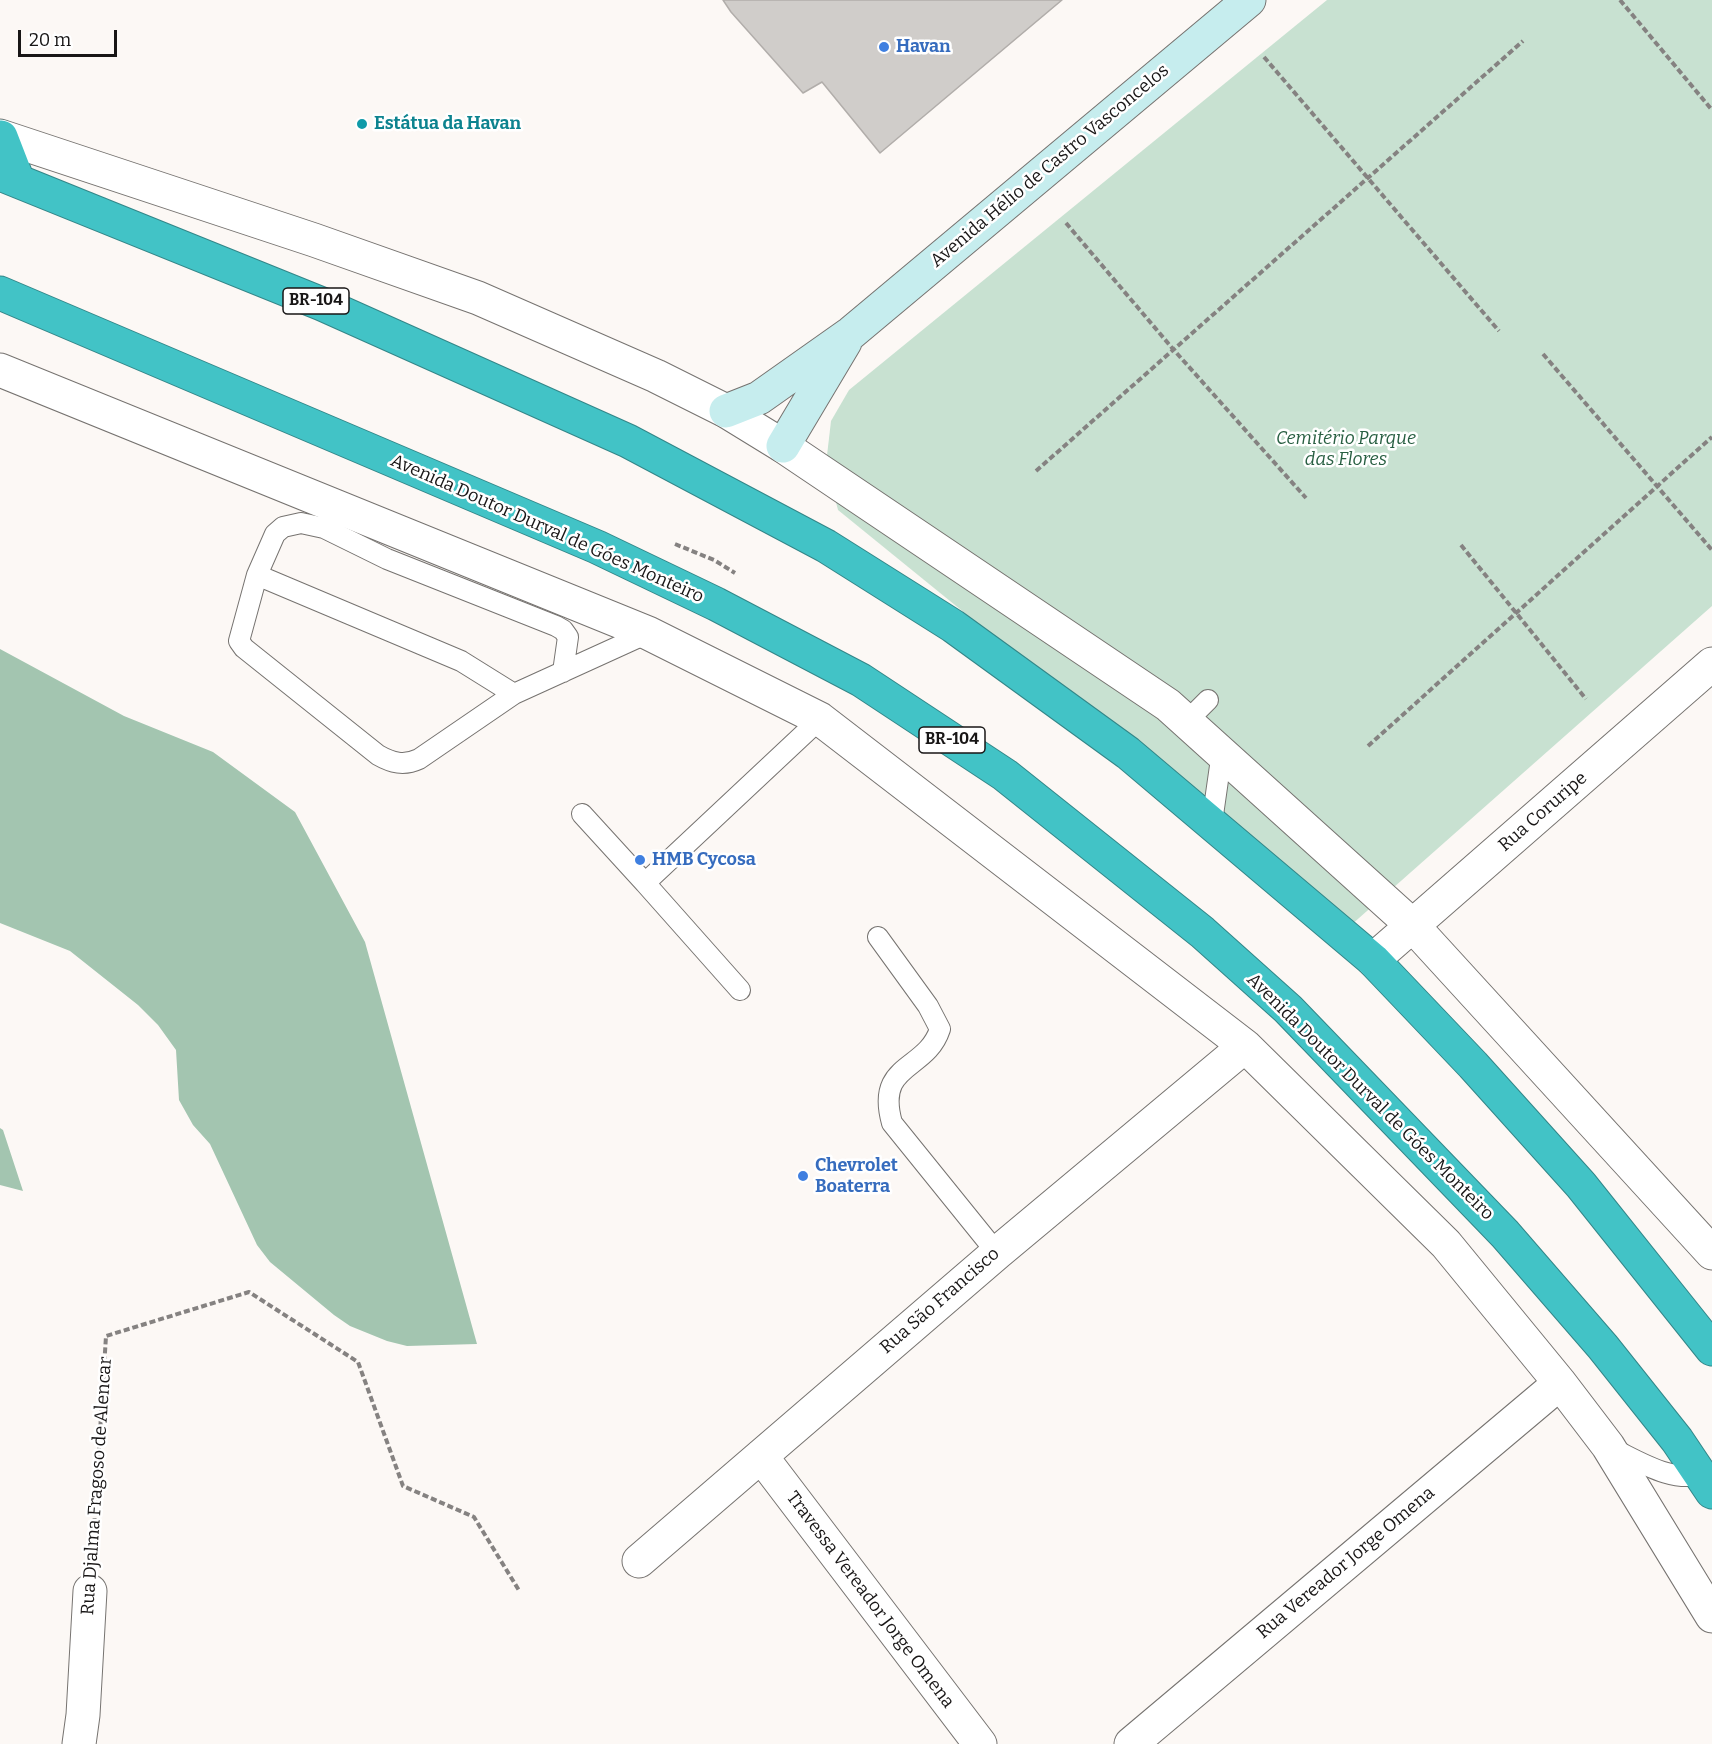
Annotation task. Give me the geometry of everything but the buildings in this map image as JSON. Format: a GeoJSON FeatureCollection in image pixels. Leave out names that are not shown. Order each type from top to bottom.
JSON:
{"type":"FeatureCollection","features":[{"type":"Feature","properties":{"kind":"highway"},"geometry":{"type":"LineString","coordinates":[[1,136],[9,178]]}},
{"type":"Feature","properties":{"kind":"highway","name":"BR-104"},"geometry":{"type":"LineString","coordinates":[[9,178],[322,304],[628,441],[826,546],[953,626],[1128,753],[1373,960],[1473,1065],[1581,1185],[1712,1349]]}},
{"type":"Feature","properties":{"kind":"highway","name":"Avenida Doutor Durval de Góes Monteiro"},"geometry":{"type":"LineString","coordinates":[[0,293],[597,547],[716,604],[861,680],[1005,775],[1202,932],[1288,1009],[1505,1234],[1610,1357],[1708,1479]]}},
{"type":"Feature","properties":{"kind":"street","name":"Avenida Hélio de Castro Vasconcelos"},"geometry":{"type":"LineString","coordinates":[[726,411],[759,398],[851,333],[1249,0]]}},
{"type":"Feature","properties":{"kind":"street"},"geometry":{"type":"LineString","coordinates":[[1,136],[314,240],[478,298],[656,376],[726,411],[783,446],[1168,705],[1197,710],[1222,752],[1413,926],[1711,1251]]}},
{"type":"Feature","properties":{"kind":"street","name":"Avenida Hélio de Castro Vasconcelos"},"geometry":{"type":"LineString","coordinates":[[783,446],[851,333]]}},
{"type":"Feature","properties":{"kind":"street"},"geometry":{"type":"LineString","coordinates":[[0,370],[648,633],[820,719],[1245,1046],[1446,1244],[1560,1383],[1608,1446],[1712,1616]]}},
{"type":"Feature","properties":{"kind":"street","name":"Rua Coruripe"},"geometry":{"type":"LineString","coordinates":[[1373,960],[1712,664]]}},
{"type":"Feature","properties":{"kind":"street","name":"Rua São Francisco"},"geometry":{"type":"LineString","coordinates":[[639,1561],[997,1252],[1245,1046]]}},
{"type":"Feature","properties":{"kind":"street","name":"Rua Vereador Jorge Omena"},"geometry":{"type":"LineString","coordinates":[[1131,1744],[1560,1383]]}},
{"type":"Feature","properties":{"kind":"street","name":"Travessa Vereador Jorge Omena"},"geometry":{"type":"LineString","coordinates":[[760,1456],[980,1744]]}},
{"type":"Feature","properties":{"kind":"street","name":"Rua Djalma Fragoso de Alencar"},"geometry":{"type":"LineString","coordinates":[[79,1744],[83,1715],[90,1591]]}},
{"type":"Feature","properties":{"kind":"lane"},"geometry":{"type":"LineString","coordinates":[[564,672],[568,637],[564,630],[387,559],[318,526],[301,523],[283,526],[275,534],[257,575],[239,641],[244,648],[378,755],[390,762],[405,764],[420,759],[514,694],[564,672],[648,633]]}},
{"type":"Feature","properties":{"kind":"lane"},"geometry":{"type":"LineString","coordinates":[[257,575],[461,661],[514,694]]}},
{"type":"Feature","properties":{"kind":"lane"},"geometry":{"type":"LineString","coordinates":[[645,883],[820,719]]}},
{"type":"Feature","properties":{"kind":"lane"},"geometry":{"type":"LineString","coordinates":[[1212,822],[1222,752]]}},
{"type":"Feature","properties":{"kind":"lane"},"geometry":{"type":"LineString","coordinates":[[582,814],[740,990]]}},
{"type":"Feature","properties":{"kind":"lane"},"geometry":{"type":"LineString","coordinates":[[878,937],[928,1006],[940,1029],[934,1044],[896,1076],[888,1097],[892,1123],[997,1252]]}},
{"type":"Feature","properties":{"kind":"lane"},"geometry":{"type":"LineString","coordinates":[[1608,1446],[1654,1470],[1708,1479]]}},
{"type":"Feature","properties":{"kind":"path"},"geometry":{"type":"LineString","coordinates":[[1620,0],[1712,110]]}},
{"type":"Feature","properties":{"kind":"path"},"geometry":{"type":"LineString","coordinates":[[1036,471],[1523,40]]}},
{"type":"Feature","properties":{"kind":"path"},"geometry":{"type":"LineString","coordinates":[[1264,57],[1499,331]]}},
{"type":"Feature","properties":{"kind":"path"},"geometry":{"type":"LineString","coordinates":[[1065,223],[1173,350],[1306,498]]}},
{"type":"Feature","properties":{"kind":"path"},"geometry":{"type":"LineString","coordinates":[[1544,354],[1712,550]]}},
{"type":"Feature","properties":{"kind":"path"},"geometry":{"type":"LineString","coordinates":[[1368,746],[1712,437]]}},
{"type":"Feature","properties":{"kind":"path"},"geometry":{"type":"LineString","coordinates":[[1461,545],[1586,699]]}},
{"type":"Feature","properties":{"kind":"path","name":"Rua Djalma Fragoso de Alencar"},"geometry":{"type":"LineString","coordinates":[[90,1591],[106,1336],[249,1292],[358,1362],[403,1486],[474,1517],[520,1592]]}},
{"type":"Feature","properties":{"kind":"green space","name":"Cemitério Parque das Flores"},"geometry":{"type":"Polygon","coordinates":[[[1327,0],[1712,0],[1712,606],[1350,926],[838,510],[826,464],[831,421],[849,390],[1327,0]]]}},
{"type":"Feature","properties":{"kind":"green space"},"geometry":{"type":"Polygon","coordinates":[[[0,649],[124,716],[213,752],[295,812],[365,942],[477,1344],[407,1346],[387,1341],[350,1326],[270,1262],[257,1245],[210,1144],[193,1125],[179,1100],[176,1050],[158,1025],[138,1005],[70,951],[0,923],[0,649]]]}},
{"type":"Feature","properties":{"kind":"green space"},"geometry":{"type":"Polygon","coordinates":[[[0,1128],[3,1130],[23,1191],[0,1185],[0,1128]]]}},
{"type":"Feature","properties":{"kind":"place","name":"Havan"},"geometry":{"type":"Point","coordinates":[884,47]}},
{"type":"Feature","properties":{"kind":"place","name":"Estátua da Havan"},"geometry":{"type":"Point","coordinates":[362,124]}},
{"type":"Feature","properties":{"kind":"place","name":"HMB Cycosa"},"geometry":{"type":"Point","coordinates":[640,860]}},
{"type":"Feature","properties":{"kind":"place","name":"Chevrolet Boaterra"},"geometry":{"type":"Point","coordinates":[803,1176]}}]}
